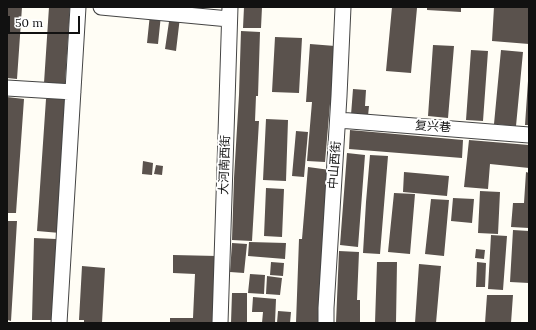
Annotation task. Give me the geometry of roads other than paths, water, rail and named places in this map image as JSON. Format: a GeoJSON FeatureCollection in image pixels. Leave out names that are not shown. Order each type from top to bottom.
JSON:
{"type":"FeatureCollection","features":[{"type":"Feature","properties":{"kind":"street"},"geometry":{"type":"LineString","coordinates":[[59,323],[78,7]]}},
{"type":"Feature","properties":{"kind":"street"},"geometry":{"type":"LineString","coordinates":[[101,7],[229,13]]}},
{"type":"Feature","properties":{"kind":"street","name":"中山西街"},"geometry":{"type":"LineString","coordinates":[[326,323],[343,7]]}},
{"type":"Feature","properties":{"kind":"street","name":"大河南西街"},"geometry":{"type":"LineString","coordinates":[[220,323],[229,13]]}},
{"type":"Feature","properties":{"kind":"street"},"geometry":{"type":"LineString","coordinates":[[7,88],[73,92]]}},
{"type":"Feature","properties":{"kind":"street","name":"复兴巷"},"geometry":{"type":"LineString","coordinates":[[338,120],[529,135]]}}]}
